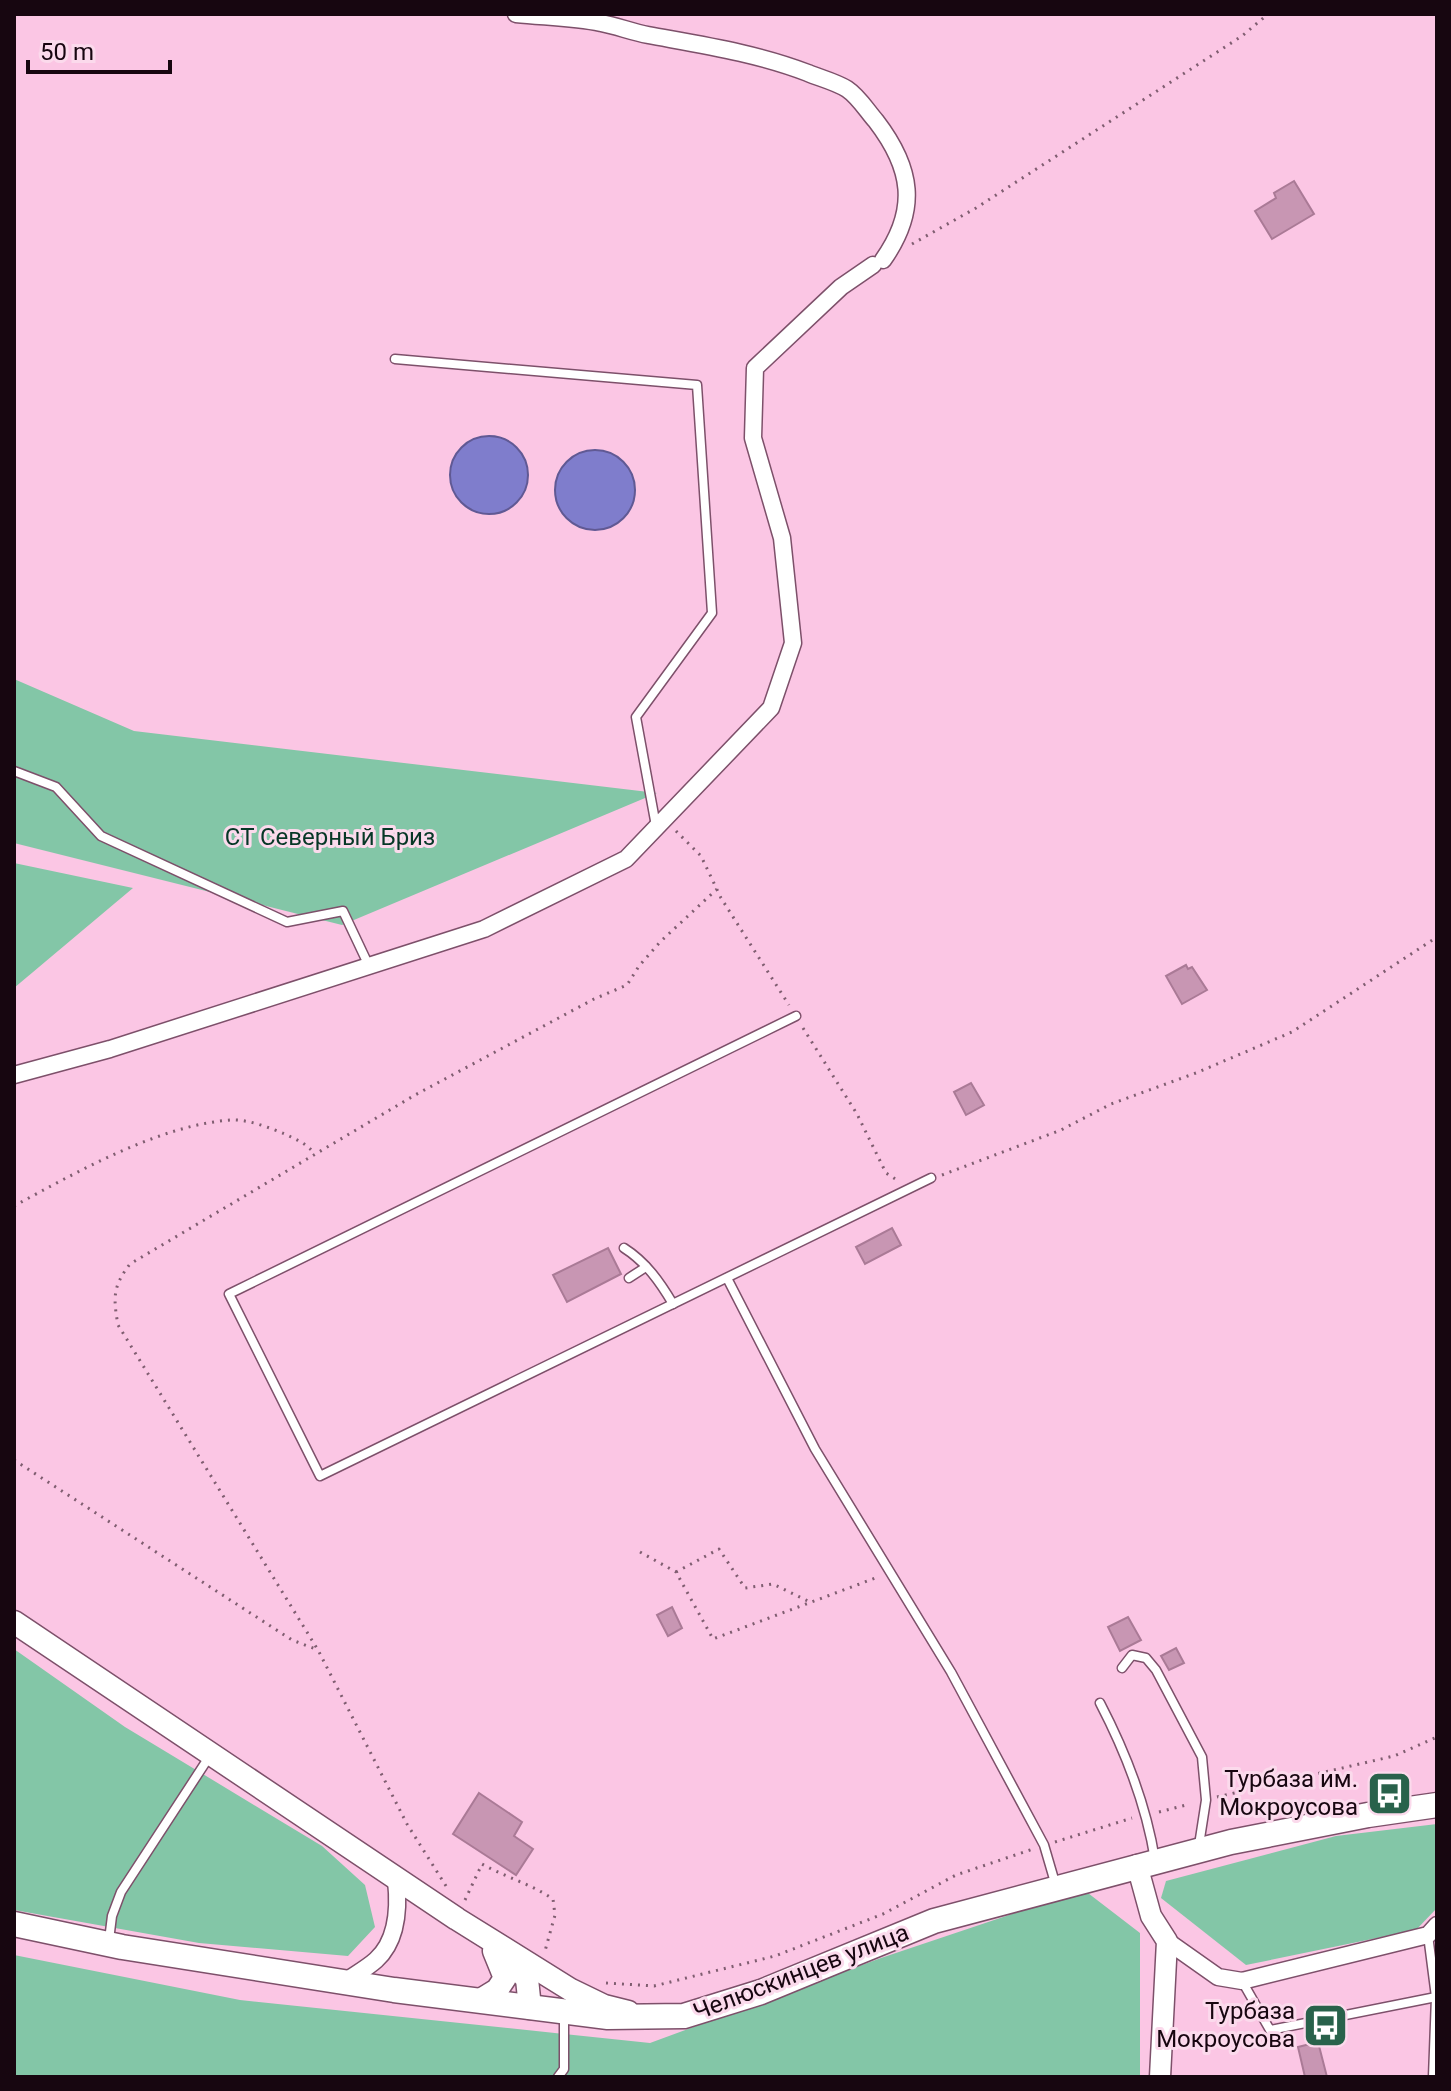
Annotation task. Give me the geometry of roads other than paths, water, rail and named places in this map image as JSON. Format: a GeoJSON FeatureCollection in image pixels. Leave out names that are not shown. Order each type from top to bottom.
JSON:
{"type":"FeatureCollection","features":[{"type":"Feature","properties":{"kind":"main road"},"geometry":{"type":"LineString","coordinates":[[14,1622],[396,1880],[534,1967],[568,2001]]}},
{"type":"Feature","properties":{"kind":"main road","name":"Челюскинцев улица"},"geometry":{"type":"LineString","coordinates":[[14,1924],[108,1944],[343,1983],[530,2008],[568,2001],[652,2018],[684,2016],[714,2009],[934,1921],[1198,1850],[1368,1815],[1437,1805]]}},
{"type":"Feature","properties":{"kind":"main road"},"geometry":{"type":"LineString","coordinates":[[479,2001],[497,1990],[505,1978],[499,1958],[485,1937]]}},
{"type":"Feature","properties":{"kind":"main road"},"geometry":{"type":"LineString","coordinates":[[485,1937],[527,1979],[530,2008]]}},
{"type":"Feature","properties":{"kind":"street"},"geometry":{"type":"LineString","coordinates":[[14,1075],[110,1049],[484,929],[626,859],[771,708],[793,643],[782,538],[753,438],[755,368],[841,287],[878,263],[897,236],[905,210],[908,188],[904,168],[891,141],[859,100],[847,89],[795,68],[599,22],[516,14]]}},
{"type":"Feature","properties":{"kind":"street"},"geometry":{"type":"LineString","coordinates":[[1146,1863],[1151,1916],[1167,1941],[1218,1977],[1242,1981],[1433,1930]]}},
{"type":"Feature","properties":{"kind":"street"},"geometry":{"type":"LineString","coordinates":[[343,1983],[378,1958],[395,1928],[398,1905],[396,1880]]}},
{"type":"Feature","properties":{"kind":"street"},"geometry":{"type":"LineString","coordinates":[[1160,2077],[1167,1941]]}},
{"type":"Feature","properties":{"kind":"lane"},"geometry":{"type":"LineString","coordinates":[[395,359],[697,385],[712,613],[636,717],[660,824]]}},
{"type":"Feature","properties":{"kind":"lane"},"geometry":{"type":"LineString","coordinates":[[14,771],[56,787],[101,836],[287,922],[343,911],[369,966]]}},
{"type":"Feature","properties":{"kind":"lane"},"geometry":{"type":"LineString","coordinates":[[796,1016],[229,1294],[320,1476],[931,1178]]}},
{"type":"Feature","properties":{"kind":"lane"},"geometry":{"type":"LineString","coordinates":[[624,1248],[658,1279],[673,1304]]}},
{"type":"Feature","properties":{"kind":"lane"},"geometry":{"type":"LineString","coordinates":[[629,1278],[646,1267]]}},
{"type":"Feature","properties":{"kind":"lane"},"geometry":{"type":"LineString","coordinates":[[727,1278],[815,1449],[951,1672],[1044,1845],[1056,1887]]}},
{"type":"Feature","properties":{"kind":"lane"},"geometry":{"type":"LineString","coordinates":[[1122,1668],[1132,1655],[1146,1658],[1156,1670],[1202,1757],[1206,1800],[1198,1850]]}},
{"type":"Feature","properties":{"kind":"lane"},"geometry":{"type":"LineString","coordinates":[[1100,1703],[1125,1752],[1146,1815],[1146,1863]]}},
{"type":"Feature","properties":{"kind":"lane"},"geometry":{"type":"LineString","coordinates":[[108,1944],[112,1916],[121,1892],[211,1754]]}},
{"type":"Feature","properties":{"kind":"lane"},"geometry":{"type":"LineString","coordinates":[[1433,1930],[1436,1997],[1433,2077]]}},
{"type":"Feature","properties":{"kind":"lane"},"geometry":{"type":"LineString","coordinates":[[1242,1981],[1270,2030],[1436,1997]]}},
{"type":"Feature","properties":{"kind":"lane"},"geometry":{"type":"LineString","coordinates":[[558,2077],[564,2069],[568,2001]]}},
{"type":"Feature","properties":{"kind":"place","name":"Турбаза им. Мокроусова"},"geometry":{"type":"Point","coordinates":[1389,1793]}},
{"type":"Feature","properties":{"kind":"place","name":"Турбаза Мокроусова"},"geometry":{"type":"Point","coordinates":[1326,2025]}},
{"type":"Feature","properties":{"kind":"park label","name":"СТ Северный Бриз"},"geometry":{"type":"Point","coordinates":[330,837]}}]}
